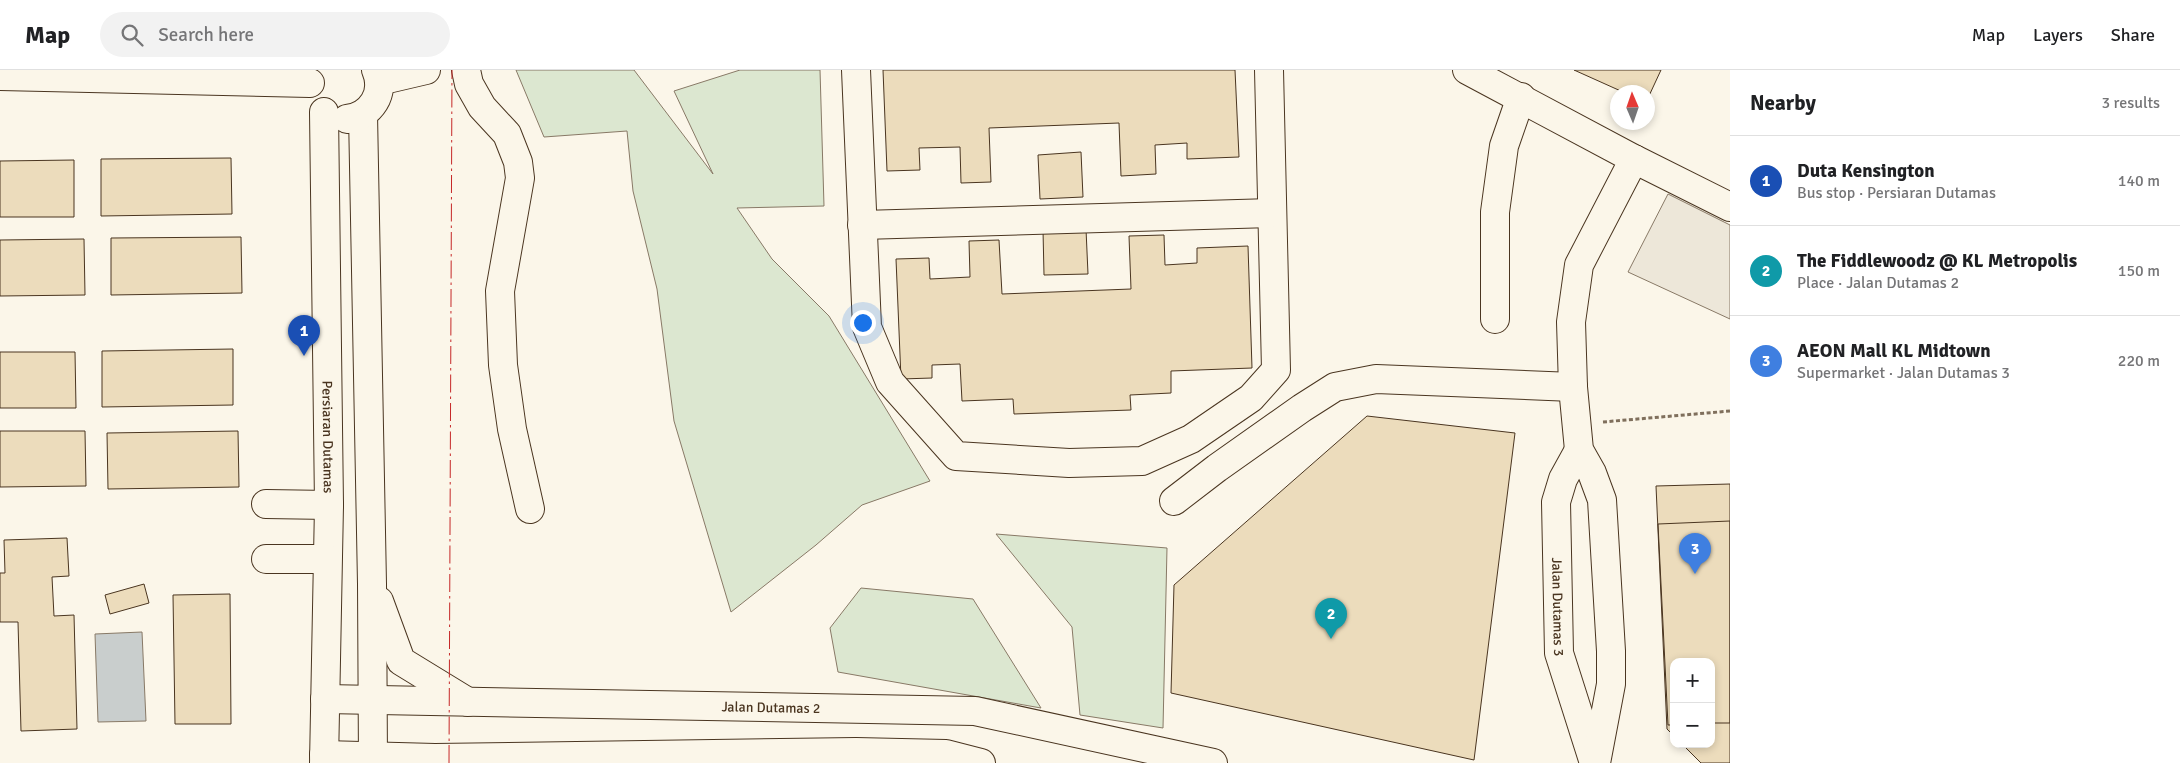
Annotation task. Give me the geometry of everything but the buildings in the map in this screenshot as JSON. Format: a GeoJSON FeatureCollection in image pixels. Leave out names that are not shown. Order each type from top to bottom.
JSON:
{"type":"FeatureCollection","features":[{"type":"Feature","properties":{"kind":"street"},"geometry":{"type":"LineString","coordinates":[[0,76],[312,76],[313,98],[324,112],[343,119],[354,118],[363,114],[371,107],[377,98],[378,76],[426,70]]}},
{"type":"Feature","properties":{"kind":"street"},"geometry":{"type":"LineString","coordinates":[[466,70],[469,84],[482,107],[507,134],[518,162],[520,178],[500,291],[503,364],[512,429],[530,508]]}},
{"type":"Feature","properties":{"kind":"street"},"geometry":{"type":"LineString","coordinates":[[856,70],[867,327],[890,382],[956,456],[1069,463],[1142,461],[1191,439],[1251,398],[1276,370],[1269,70]]}},
{"type":"Feature","properties":{"kind":"street"},"geometry":{"type":"LineString","coordinates":[[1480,73],[1634,160],[1730,207]]}},
{"type":"Feature","properties":{"kind":"street"},"geometry":{"type":"LineString","coordinates":[[1495,319],[1495,212],[1504,146],[1521,97]]}},
{"type":"Feature","properties":{"kind":"street","name":"Persiaran Dutamas"},"geometry":{"type":"LineString","coordinates":[[324,112],[329,505],[324,759]]}},
{"type":"Feature","properties":{"kind":"street"},"geometry":{"type":"LineString","coordinates":[[363,114],[372,584],[373,760]]}},
{"type":"Feature","properties":{"kind":"street","name":"Jalan Dutamas 3"},"geometry":{"type":"LineString","coordinates":[[1595,763],[1610,684],[1611,651],[1602,500],[1578,438],[1573,387],[1571,322],[1579,265],[1634,160]]}},
{"type":"Feature","properties":{"kind":"street"},"geometry":{"type":"LineString","coordinates":[[862,225],[1272,213]]}},
{"type":"Feature","properties":{"kind":"street"},"geometry":{"type":"LineString","coordinates":[[1174,501],[1233,457],[1336,387],[1376,380],[1573,387]]}},
{"type":"Feature","properties":{"kind":"street","name":"Jalan Dutamas 3"},"geometry":{"type":"LineString","coordinates":[[1578,438],[1556,502],[1560,653],[1595,763]]}},
{"type":"Feature","properties":{"kind":"street"},"geometry":{"type":"LineString","coordinates":[[266,504],[329,505]]}},
{"type":"Feature","properties":{"kind":"street"},"geometry":{"type":"LineString","coordinates":[[266,559],[327,559]]}},
{"type":"Feature","properties":{"kind":"street"},"geometry":{"type":"LineString","coordinates":[[372,584],[401,661],[469,703]]}},
{"type":"Feature","properties":{"kind":"street","name":"Jalan Dutamas 2"},"geometry":{"type":"LineString","coordinates":[[325,699],[975,711],[1213,763]]}},
{"type":"Feature","properties":{"kind":"street"},"geometry":{"type":"LineString","coordinates":[[324,759],[433,761],[857,757],[945,759],[980,763]]}},
{"type":"Feature","properties":{"kind":"path"},"geometry":{"type":"LineString","coordinates":[[1578,438],[1730,411]]}},
{"type":"Feature","properties":{"kind":"green space"},"geometry":{"type":"Polygon","coordinates":[[[516,70],[634,70],[713,174],[674,91],[740,70],[820,70],[824,206],[737,208],[772,259],[829,316],[930,481],[862,505],[816,545],[731,612],[674,421],[657,289],[633,191],[627,131],[544,137],[516,70]]]}},
{"type":"Feature","properties":{"kind":"green space"},"geometry":{"type":"Polygon","coordinates":[[[996,534],[1167,548],[1163,728],[1080,715],[1072,627],[996,534]]]}},
{"type":"Feature","properties":{"kind":"green space"},"geometry":{"type":"Polygon","coordinates":[[[861,588],[973,599],[1041,708],[838,672],[830,628],[861,588]]]}},
{"type":"Feature","properties":{"kind":"shaded area"},"geometry":{"type":"Polygon","coordinates":[[[1668,194],[1730,225],[1730,319],[1628,272],[1668,194]]]}},
{"type":"Feature","properties":{"kind":"shaded area"},"geometry":{"type":"Polygon","coordinates":[[[142,632],[146,721],[98,722],[95,634],[142,632]]]}},
{"type":"Feature","properties":{"kind":"power"},"geometry":{"type":"LineString","coordinates":[[449,763],[452,70]]}},
{"type":"Feature","properties":{"kind":"place","name":"Duta Kensington"},"geometry":{"type":"Point","coordinates":[304,356]}},
{"type":"Feature","properties":{"kind":"place","name":"AEON Mall KL Midtown"},"geometry":{"type":"Point","coordinates":[1695,574]}},
{"type":"Feature","properties":{"kind":"place","name":"The Fiddlewoodz @ KL Metropolis"},"geometry":{"type":"Point","coordinates":[1331,639]}}]}
